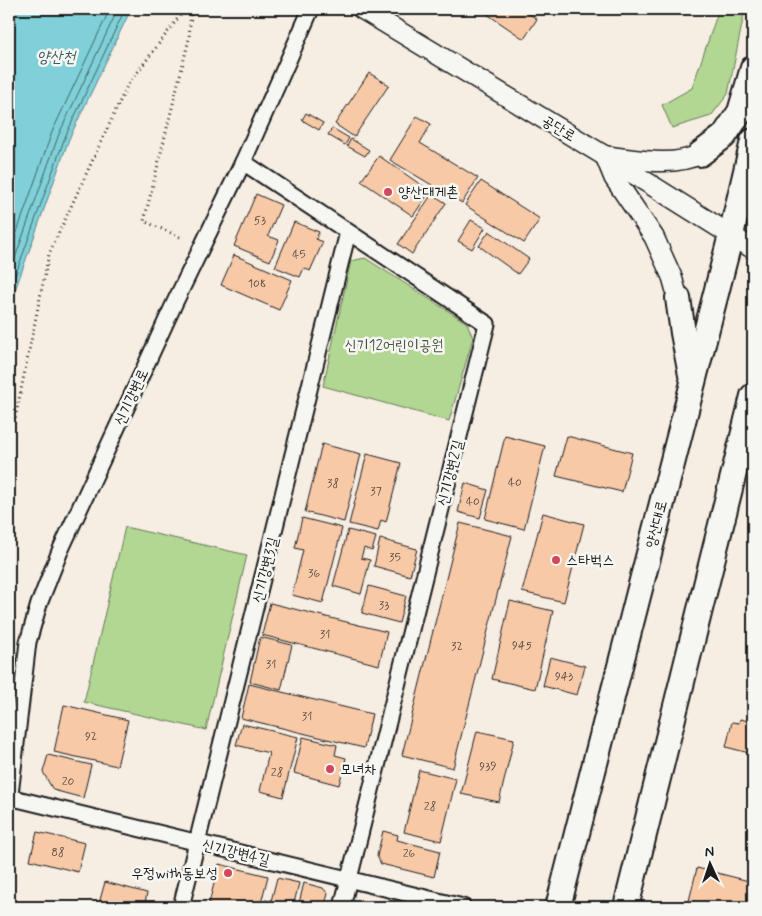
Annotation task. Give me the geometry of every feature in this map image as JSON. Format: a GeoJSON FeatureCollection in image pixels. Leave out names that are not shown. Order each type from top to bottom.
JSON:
{"type":"FeatureCollection","features":[{"type":"Feature","properties":{"kind":"main road"},"geometry":{"type":"LineString","coordinates":[[700,154],[724,136],[740,112],[753,68]]}},
{"type":"Feature","properties":{"kind":"main road","name":"양산대로"},"geometry":{"type":"LineString","coordinates":[[558,907],[692,380],[731,235],[753,141]]}},
{"type":"Feature","properties":{"kind":"main road"},"geometry":{"type":"LineString","coordinates":[[678,298],[692,380]]}},
{"type":"Feature","properties":{"kind":"main road"},"geometry":{"type":"LineString","coordinates":[[626,907],[753,396]]}},
{"type":"Feature","properties":{"kind":"street","name":"신기강변로"},"geometry":{"type":"LineString","coordinates":[[9,800],[28,642],[39,604],[76,516],[175,302],[243,162],[311,9]]}},
{"type":"Feature","properties":{"kind":"street","name":"공단로"},"geometry":{"type":"LineString","coordinates":[[362,9],[605,156],[753,249]]}},
{"type":"Feature","properties":{"kind":"street"},"geometry":{"type":"LineString","coordinates":[[678,298],[672,277],[654,237],[614,178],[605,156],[653,162],[688,160],[700,154]]}},
{"type":"Feature","properties":{"kind":"street","name":"신기강변2길"},"geometry":{"type":"LineString","coordinates":[[243,162],[487,324],[342,907]]}},
{"type":"Feature","properties":{"kind":"street","name":"신기강변3길"},"geometry":{"type":"LineString","coordinates":[[181,907],[348,232]]}},
{"type":"Feature","properties":{"kind":"street","name":"신기강변4길"},"geometry":{"type":"LineString","coordinates":[[9,800],[198,843],[463,907]]}},
{"type":"Feature","properties":{"kind":"path"},"geometry":{"type":"LineString","coordinates":[[9,442],[49,254],[127,86],[186,9]]}},
{"type":"Feature","properties":{"kind":"path"},"geometry":{"type":"LineString","coordinates":[[180,237],[144,222],[189,39],[191,9]]}},
{"type":"Feature","properties":{"kind":"green space"},"geometry":{"type":"Polygon","coordinates":[[[719,9],[745,9],[728,94],[711,116],[672,128],[662,105],[692,88],[719,9]]]}},
{"type":"Feature","properties":{"kind":"green space","name":"신기12어린이공원"},"geometry":{"type":"Polygon","coordinates":[[[365,258],[467,323],[473,338],[449,421],[323,386],[351,261],[365,258]]]}},
{"type":"Feature","properties":{"kind":"green space"},"geometry":{"type":"Polygon","coordinates":[[[125,527],[247,555],[206,730],[84,702],[125,527]]]}},
{"type":"Feature","properties":{"kind":"water","name":"양산천"},"geometry":{"type":"Polygon","coordinates":[[[9,9],[131,9],[69,139],[9,307],[9,9]]]}},
{"type":"Feature","properties":{"kind":"building"},"geometry":{"type":"Polygon","coordinates":[[[482,9],[522,9],[537,19],[524,39],[482,9]]]}},
{"type":"Feature","properties":{"kind":"building"},"geometry":{"type":"Polygon","coordinates":[[[369,73],[389,85],[354,137],[335,124],[369,73]]]}},
{"type":"Feature","properties":{"kind":"building"},"geometry":{"type":"Polygon","coordinates":[[[306,113],[323,123],[319,130],[302,120],[306,113]]]}},
{"type":"Feature","properties":{"kind":"building"},"geometry":{"type":"Polygon","coordinates":[[[417,116],[431,124],[420,143],[478,178],[462,203],[390,160],[417,116]]]}},
{"type":"Feature","properties":{"kind":"building"},"geometry":{"type":"Polygon","coordinates":[[[332,128],[349,138],[345,145],[328,135],[332,128]]]}},
{"type":"Feature","properties":{"kind":"building"},"geometry":{"type":"Polygon","coordinates":[[[351,139],[369,150],[365,156],[347,146],[351,139]]]}},
{"type":"Feature","properties":{"kind":"building"},"geometry":{"type":"Polygon","coordinates":[[[379,156],[430,191],[413,216],[361,181],[379,156]]]}},
{"type":"Feature","properties":{"kind":"building"},"geometry":{"type":"Polygon","coordinates":[[[481,181],[540,219],[524,243],[465,205],[481,181]]]}},
{"type":"Feature","properties":{"kind":"building"},"geometry":{"type":"Polygon","coordinates":[[[256,194],[281,205],[268,236],[279,240],[270,261],[234,246],[256,194]]]}},
{"type":"Feature","properties":{"kind":"building"},"geometry":{"type":"Polygon","coordinates":[[[432,194],[446,203],[412,254],[398,244],[432,194]]]}},
{"type":"Feature","properties":{"kind":"building"},"geometry":{"type":"Polygon","coordinates":[[[471,220],[485,228],[472,249],[458,241],[471,220]]]}},
{"type":"Feature","properties":{"kind":"building"},"geometry":{"type":"Polygon","coordinates":[[[294,222],[319,232],[316,239],[323,242],[310,271],[304,268],[300,277],[275,267],[294,222]]]}},
{"type":"Feature","properties":{"kind":"building"},"geometry":{"type":"Polygon","coordinates":[[[489,231],[529,259],[518,274],[479,246],[489,231]]]}},
{"type":"Feature","properties":{"kind":"building"},"geometry":{"type":"Polygon","coordinates":[[[234,255],[292,280],[279,310],[221,285],[234,255]]]}},
{"type":"Feature","properties":{"kind":"building"},"geometry":{"type":"Polygon","coordinates":[[[505,436],[545,446],[524,529],[485,519],[505,436]]]}},
{"type":"Feature","properties":{"kind":"building"},"geometry":{"type":"Polygon","coordinates":[[[567,436],[632,453],[622,492],[556,476],[567,436]]]}},
{"type":"Feature","properties":{"kind":"building"},"geometry":{"type":"Polygon","coordinates":[[[322,444],[361,454],[344,522],[305,512],[322,444]]]}},
{"type":"Feature","properties":{"kind":"building"},"geometry":{"type":"Polygon","coordinates":[[[367,454],[401,463],[386,522],[381,520],[378,531],[349,524],[367,454]]]}},
{"type":"Feature","properties":{"kind":"building"},"geometry":{"type":"Polygon","coordinates":[[[465,483],[488,490],[480,518],[458,512],[465,483]]]}},
{"type":"Feature","properties":{"kind":"building"},"geometry":{"type":"Polygon","coordinates":[[[543,513],[584,524],[564,602],[522,592],[543,513]]]}},
{"type":"Feature","properties":{"kind":"building"},"geometry":{"type":"Polygon","coordinates":[[[302,518],[342,528],[323,603],[292,595],[303,550],[295,548],[302,518]]]}},
{"type":"Feature","properties":{"kind":"building"},"geometry":{"type":"Polygon","coordinates":[[[460,523],[512,536],[453,768],[402,755],[460,523]]]}},
{"type":"Feature","properties":{"kind":"building"},"geometry":{"type":"Polygon","coordinates":[[[348,530],[376,537],[372,551],[364,548],[361,558],[370,560],[361,594],[333,586],[348,530]]]}},
{"type":"Feature","properties":{"kind":"building"},"geometry":{"type":"Polygon","coordinates":[[[380,539],[417,549],[410,576],[374,566],[380,539]]]}},
{"type":"Feature","properties":{"kind":"building"},"geometry":{"type":"Polygon","coordinates":[[[369,586],[406,596],[399,623],[362,613],[369,586]]]}},
{"type":"Feature","properties":{"kind":"building"},"geometry":{"type":"Polygon","coordinates":[[[510,601],[553,611],[535,689],[492,679],[510,601]]]}},
{"type":"Feature","properties":{"kind":"building"},"geometry":{"type":"Polygon","coordinates":[[[270,603],[387,632],[379,665],[262,635],[270,603]]]}},
{"type":"Feature","properties":{"kind":"building"},"geometry":{"type":"Polygon","coordinates":[[[260,637],[292,645],[281,690],[250,682],[260,637]]]}},
{"type":"Feature","properties":{"kind":"building"},"geometry":{"type":"Polygon","coordinates":[[[550,657],[585,666],[577,695],[543,686],[550,657]]]}},
{"type":"Feature","properties":{"kind":"building"},"geometry":{"type":"Polygon","coordinates":[[[249,684],[372,714],[364,748],[241,718],[249,684]]]}},
{"type":"Feature","properties":{"kind":"building"},"geometry":{"type":"Polygon","coordinates":[[[64,705],[128,720],[117,766],[54,752],[64,705]]]}},
{"type":"Feature","properties":{"kind":"building"},"geometry":{"type":"Polygon","coordinates":[[[740,719],[753,722],[753,754],[726,747],[732,722],[739,723],[740,719]]]}},
{"type":"Feature","properties":{"kind":"building"},"geometry":{"type":"Polygon","coordinates":[[[242,724],[298,737],[283,797],[260,791],[269,753],[236,745],[242,724]]]}},
{"type":"Feature","properties":{"kind":"building"},"geometry":{"type":"Polygon","coordinates":[[[477,731],[514,739],[499,802],[461,794],[477,731]]]}},
{"type":"Feature","properties":{"kind":"building"},"geometry":{"type":"Polygon","coordinates":[[[303,737],[337,745],[335,755],[346,758],[339,785],[294,773],[303,737]]]}},
{"type":"Feature","properties":{"kind":"building"},"geometry":{"type":"Polygon","coordinates":[[[48,755],[91,765],[83,798],[53,790],[43,772],[48,755]]]}},
{"type":"Feature","properties":{"kind":"building"},"geometry":{"type":"Polygon","coordinates":[[[419,770],[456,779],[441,841],[404,832],[419,770]]]}},
{"type":"Feature","properties":{"kind":"building"},"geometry":{"type":"Polygon","coordinates":[[[383,831],[398,835],[397,840],[440,851],[434,877],[381,864],[377,856],[383,831]]]}},
{"type":"Feature","properties":{"kind":"building"},"geometry":{"type":"Polygon","coordinates":[[[37,832],[85,843],[78,872],[30,860],[37,832]]]}},
{"type":"Feature","properties":{"kind":"building"},"geometry":{"type":"Polygon","coordinates":[[[219,864],[268,876],[260,907],[208,907],[219,864]]]}},
{"type":"Feature","properties":{"kind":"building"},"geometry":{"type":"Polygon","coordinates":[[[697,868],[753,882],[753,907],[714,907],[689,901],[697,868]]]}},
{"type":"Feature","properties":{"kind":"building"},"geometry":{"type":"Polygon","coordinates":[[[277,878],[299,883],[293,907],[263,907],[265,900],[271,901],[277,878]]]}},
{"type":"Feature","properties":{"kind":"building"},"geometry":{"type":"Polygon","coordinates":[[[105,882],[147,893],[144,907],[98,907],[105,882]]]}},
{"type":"Feature","properties":{"kind":"building"},"geometry":{"type":"Polygon","coordinates":[[[304,883],[323,888],[328,894],[324,907],[298,907],[304,883]]]}},
{"type":"Feature","properties":{"kind":"place","name":"양산대게촌"},"geometry":{"type":"Point","coordinates":[388,192]}},
{"type":"Feature","properties":{"kind":"place","name":"스타벅스"},"geometry":{"type":"Point","coordinates":[556,560]}},
{"type":"Feature","properties":{"kind":"place","name":"모녀차"},"geometry":{"type":"Point","coordinates":[330,769]}},
{"type":"Feature","properties":{"kind":"place","name":"우정with동보성"},"geometry":{"type":"Point","coordinates":[228,873]}}]}
